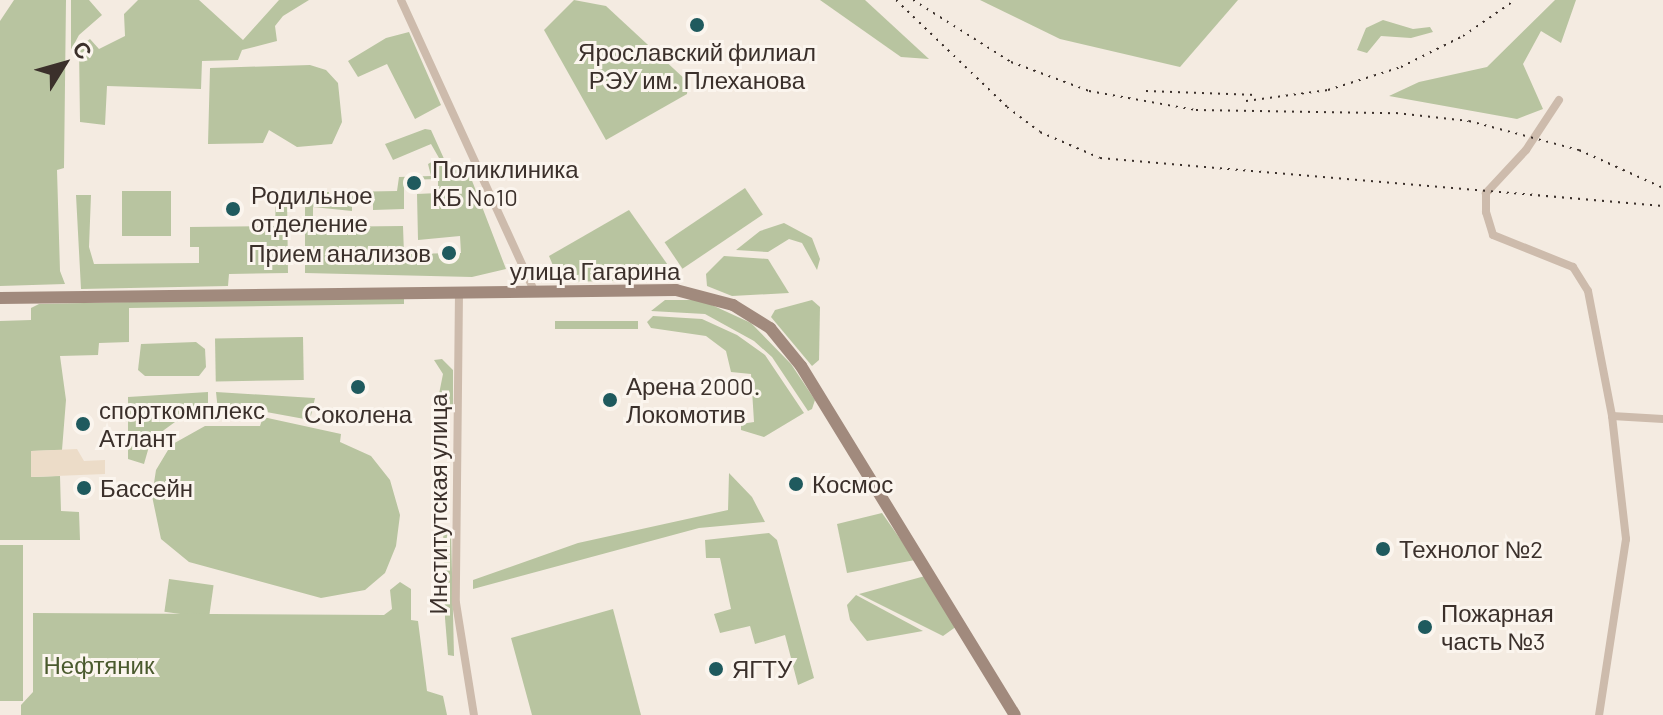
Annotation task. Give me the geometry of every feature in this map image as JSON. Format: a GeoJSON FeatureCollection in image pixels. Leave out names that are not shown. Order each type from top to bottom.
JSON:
{"type":"FeatureCollection","features":[{"type":"Feature","properties":{"kind":"main road","name":"улица Гагарина"},"geometry":{"type":"LineString","coordinates":[[0,298],[459,292],[705,295],[770,328],[801,366],[1015,715]]}},
{"type":"Feature","properties":{"kind":"street"},"geometry":{"type":"LineString","coordinates":[[401,0],[535,293]]}},
{"type":"Feature","properties":{"kind":"street"},"geometry":{"type":"LineString","coordinates":[[1559,100],[1526,150],[1486,193],[1493,235],[1573,267],[1588,291],[1612,416],[1626,539],[1599,715]]}},
{"type":"Feature","properties":{"kind":"street","name":"Институтская улица"},"geometry":{"type":"LineString","coordinates":[[459,292],[456,603],[474,715]]}},
{"type":"Feature","properties":{"kind":"street"},"geometry":{"type":"LineString","coordinates":[[1612,416],[1663,419]]}},
{"type":"Feature","properties":{"kind":"green space"},"geometry":{"type":"Polygon","coordinates":[[[14,0],[66,0],[64,168],[57,170],[60,271],[65,284],[0,286],[0,21],[14,0]]]}},
{"type":"Feature","properties":{"kind":"green space"},"geometry":{"type":"Polygon","coordinates":[[[71,0],[89,0],[102,15],[79,35],[71,50],[71,0]]]}},
{"type":"Feature","properties":{"kind":"green space"},"geometry":{"type":"Polygon","coordinates":[[[138,0],[199,0],[243,40],[279,0],[309,0],[283,16],[275,26],[277,41],[242,50],[238,60],[202,61],[201,89],[107,86],[105,125],[80,122],[79,47],[90,39],[99,49],[125,36],[124,14],[138,0]]]}},
{"type":"Feature","properties":{"kind":"green space"},"geometry":{"type":"Polygon","coordinates":[[[574,0],[606,6],[688,82],[687,94],[606,140],[544,30],[574,0]]]}},
{"type":"Feature","properties":{"kind":"green space"},"geometry":{"type":"Polygon","coordinates":[[[820,0],[865,0],[929,59],[901,57],[820,0]]]}},
{"type":"Feature","properties":{"kind":"green space"},"geometry":{"type":"Polygon","coordinates":[[[980,0],[1238,0],[1180,67],[1060,39],[980,0]]]}},
{"type":"Feature","properties":{"kind":"green space"},"geometry":{"type":"Polygon","coordinates":[[[1555,0],[1576,0],[1561,43],[1541,31],[1523,64],[1543,109],[1517,119],[1389,96],[1419,82],[1487,67],[1555,0]]]}},
{"type":"Feature","properties":{"kind":"green space"},"geometry":{"type":"Polygon","coordinates":[[[1383,20],[1413,29],[1430,27],[1433,32],[1411,38],[1381,36],[1367,53],[1357,50],[1366,28],[1383,20]]]}},
{"type":"Feature","properties":{"kind":"green space"},"geometry":{"type":"Polygon","coordinates":[[[409,32],[441,105],[415,119],[387,64],[358,77],[348,61],[386,38],[409,32]]]}},
{"type":"Feature","properties":{"kind":"green space"},"geometry":{"type":"Polygon","coordinates":[[[310,65],[326,70],[338,83],[342,122],[332,144],[297,147],[269,130],[263,143],[208,144],[210,68],[310,65]]]}},
{"type":"Feature","properties":{"kind":"green space"},"geometry":{"type":"Polygon","coordinates":[[[425,129],[431,130],[450,172],[466,165],[506,269],[472,277],[305,273],[305,192],[329,192],[330,206],[342,206],[342,192],[397,191],[399,177],[431,176],[428,164],[439,158],[431,144],[393,160],[385,144],[425,129]],[[438,179],[404,180],[404,209],[373,210],[373,202],[352,202],[352,211],[313,207],[313,227],[403,226],[404,254],[461,253],[460,236],[418,240],[417,194],[438,193],[438,179]]]}},
{"type":"Feature","properties":{"kind":"green space"},"geometry":{"type":"Polygon","coordinates":[[[745,188],[763,215],[682,269],[665,242],[745,188]]]}},
{"type":"Feature","properties":{"kind":"green space"},"geometry":{"type":"Polygon","coordinates":[[[122,191],[171,191],[171,236],[122,236],[122,191]]]}},
{"type":"Feature","properties":{"kind":"green space"},"geometry":{"type":"Polygon","coordinates":[[[76,195],[91,195],[89,247],[94,264],[199,263],[199,247],[190,247],[190,227],[275,226],[276,195],[287,195],[288,273],[229,274],[228,286],[81,289],[76,195]]]}},
{"type":"Feature","properties":{"kind":"green space"},"geometry":{"type":"Polygon","coordinates":[[[629,210],[670,268],[665,280],[560,282],[549,256],[629,210]]]}},
{"type":"Feature","properties":{"kind":"green space"},"geometry":{"type":"Polygon","coordinates":[[[784,223],[812,238],[820,259],[817,270],[802,243],[789,239],[768,252],[736,250],[760,231],[784,223]]]}},
{"type":"Feature","properties":{"kind":"green space"},"geometry":{"type":"Polygon","coordinates":[[[724,256],[768,259],[789,293],[732,296],[707,286],[706,274],[724,256]]]}},
{"type":"Feature","properties":{"kind":"green space"},"geometry":{"type":"Polygon","coordinates":[[[404,296],[404,304],[129,308],[129,342],[99,343],[98,355],[60,356],[66,400],[62,450],[31,451],[32,477],[60,476],[61,511],[79,512],[80,540],[0,540],[0,321],[31,320],[31,308],[39,304],[404,296]]]}},
{"type":"Feature","properties":{"kind":"green space"},"geometry":{"type":"Polygon","coordinates":[[[665,300],[701,300],[751,323],[791,364],[815,400],[812,409],[808,411],[772,357],[754,341],[705,314],[651,311],[665,300]]]}},
{"type":"Feature","properties":{"kind":"green space"},"geometry":{"type":"Polygon","coordinates":[[[812,300],[820,307],[819,360],[812,366],[771,317],[775,310],[812,300]]]}},
{"type":"Feature","properties":{"kind":"green space"},"geometry":{"type":"Polygon","coordinates":[[[653,316],[702,319],[737,335],[765,355],[804,413],[764,437],[741,430],[741,424],[754,422],[751,374],[731,372],[726,351],[706,336],[651,328],[647,322],[653,316]]]}},
{"type":"Feature","properties":{"kind":"green space"},"geometry":{"type":"Polygon","coordinates":[[[555,321],[638,321],[638,329],[555,329],[555,321]]]}},
{"type":"Feature","properties":{"kind":"green space"},"geometry":{"type":"Polygon","coordinates":[[[303,337],[304,380],[216,382],[215,339],[303,337]]]}},
{"type":"Feature","properties":{"kind":"green space"},"geometry":{"type":"Polygon","coordinates":[[[196,342],[205,349],[206,367],[199,376],[145,376],[138,370],[141,344],[196,342]]]}},
{"type":"Feature","properties":{"kind":"green space"},"geometry":{"type":"Polygon","coordinates":[[[442,359],[453,370],[453,410],[437,417],[444,412],[438,399],[443,374],[434,360],[442,359]]]}},
{"type":"Feature","properties":{"kind":"green space"},"geometry":{"type":"Polygon","coordinates":[[[208,392],[208,413],[175,422],[164,430],[150,443],[144,464],[128,459],[128,397],[208,392]]]}},
{"type":"Feature","properties":{"kind":"green space"},"geometry":{"type":"Polygon","coordinates":[[[216,392],[315,398],[310,420],[250,409],[218,411],[216,392]]]}},
{"type":"Feature","properties":{"kind":"green space"},"geometry":{"type":"Polygon","coordinates":[[[263,417],[341,434],[340,442],[371,456],[390,480],[400,515],[396,546],[385,573],[365,590],[321,598],[189,562],[161,539],[152,496],[156,470],[171,445],[205,426],[260,426],[263,417]]]}},
{"type":"Feature","properties":{"kind":"green space"},"geometry":{"type":"Polygon","coordinates":[[[729,473],[752,497],[765,522],[699,528],[473,589],[473,580],[578,543],[728,510],[729,473]]]}},
{"type":"Feature","properties":{"kind":"green space"},"geometry":{"type":"Polygon","coordinates":[[[882,513],[915,560],[847,573],[837,524],[882,513]]]}},
{"type":"Feature","properties":{"kind":"green space"},"geometry":{"type":"Polygon","coordinates":[[[443,525],[451,531],[454,656],[448,655],[443,525]]]}},
{"type":"Feature","properties":{"kind":"green space"},"geometry":{"type":"Polygon","coordinates":[[[769,533],[777,540],[814,678],[798,685],[785,635],[755,644],[750,626],[720,633],[714,614],[731,609],[720,558],[706,558],[705,540],[769,533]]]}},
{"type":"Feature","properties":{"kind":"green space"},"geometry":{"type":"Polygon","coordinates":[[[0,545],[23,545],[23,701],[0,701],[0,545]]]}},
{"type":"Feature","properties":{"kind":"green space"},"geometry":{"type":"Polygon","coordinates":[[[925,576],[957,626],[943,636],[859,594],[925,576]]]}},
{"type":"Feature","properties":{"kind":"green space"},"geometry":{"type":"Polygon","coordinates":[[[169,579],[214,585],[209,618],[164,612],[169,579]]]}},
{"type":"Feature","properties":{"kind":"green space","name":"Нефтяник"},"geometry":{"type":"Polygon","coordinates":[[[400,582],[411,589],[411,620],[418,621],[427,691],[443,696],[447,715],[21,715],[21,705],[33,692],[33,613],[384,615],[392,609],[390,590],[400,582]]]}},
{"type":"Feature","properties":{"kind":"green space"},"geometry":{"type":"Polygon","coordinates":[[[856,595],[923,631],[867,641],[850,620],[847,605],[856,595]]]}},
{"type":"Feature","properties":{"kind":"green space"},"geometry":{"type":"Polygon","coordinates":[[[613,609],[641,715],[532,715],[511,638],[613,609]]]}},
{"type":"Feature","properties":{"kind":"shaded area"},"geometry":{"type":"Polygon","coordinates":[[[77,449],[84,461],[105,460],[105,474],[31,477],[31,451],[77,449]]]}},
{"type":"Feature","properties":{"kind":"railway"},"geometry":{"type":"LineString","coordinates":[[896,0],[1007,107],[1040,132],[1100,158],[1663,206]]}},
{"type":"Feature","properties":{"kind":"railway"},"geometry":{"type":"LineString","coordinates":[[913,0],[1011,62],[1089,91],[1196,110],[1396,113],[1469,121],[1579,150],[1663,188]]}},
{"type":"Feature","properties":{"kind":"railway"},"geometry":{"type":"LineString","coordinates":[[1246,101],[1328,90],[1401,67],[1463,36],[1515,0]]}},
{"type":"Feature","properties":{"kind":"railway"},"geometry":{"type":"LineString","coordinates":[[1146,91],[1257,95]]}},
{"type":"Feature","properties":{"kind":"place","name":"Ярославский филиал РЭУ им. Плеханова"},"geometry":{"type":"Point","coordinates":[697,25]}},
{"type":"Feature","properties":{"kind":"place","name":"Поликлиника КБ No10"},"geometry":{"type":"Point","coordinates":[414,183]}},
{"type":"Feature","properties":{"kind":"place","name":"Родильное отделение"},"geometry":{"type":"Point","coordinates":[233,209]}},
{"type":"Feature","properties":{"kind":"place","name":"Прием анализов"},"geometry":{"type":"Point","coordinates":[449,253]}},
{"type":"Feature","properties":{"kind":"place","name":"Соколена"},"geometry":{"type":"Point","coordinates":[358,387]}},
{"type":"Feature","properties":{"kind":"place","name":"Арена 2000. Локомотив"},"geometry":{"type":"Point","coordinates":[610,400]}},
{"type":"Feature","properties":{"kind":"place","name":"спорткомплекс Атлант"},"geometry":{"type":"Point","coordinates":[83,424]}},
{"type":"Feature","properties":{"kind":"place","name":"Космос"},"geometry":{"type":"Point","coordinates":[796,484]}},
{"type":"Feature","properties":{"kind":"place","name":"Бассейн"},"geometry":{"type":"Point","coordinates":[84,488]}},
{"type":"Feature","properties":{"kind":"place","name":"Технолог №2"},"geometry":{"type":"Point","coordinates":[1383,549]}},
{"type":"Feature","properties":{"kind":"place","name":"Пожарная часть №3"},"geometry":{"type":"Point","coordinates":[1425,627]}},
{"type":"Feature","properties":{"kind":"place","name":"ЯГТУ"},"geometry":{"type":"Point","coordinates":[716,669]}}]}
